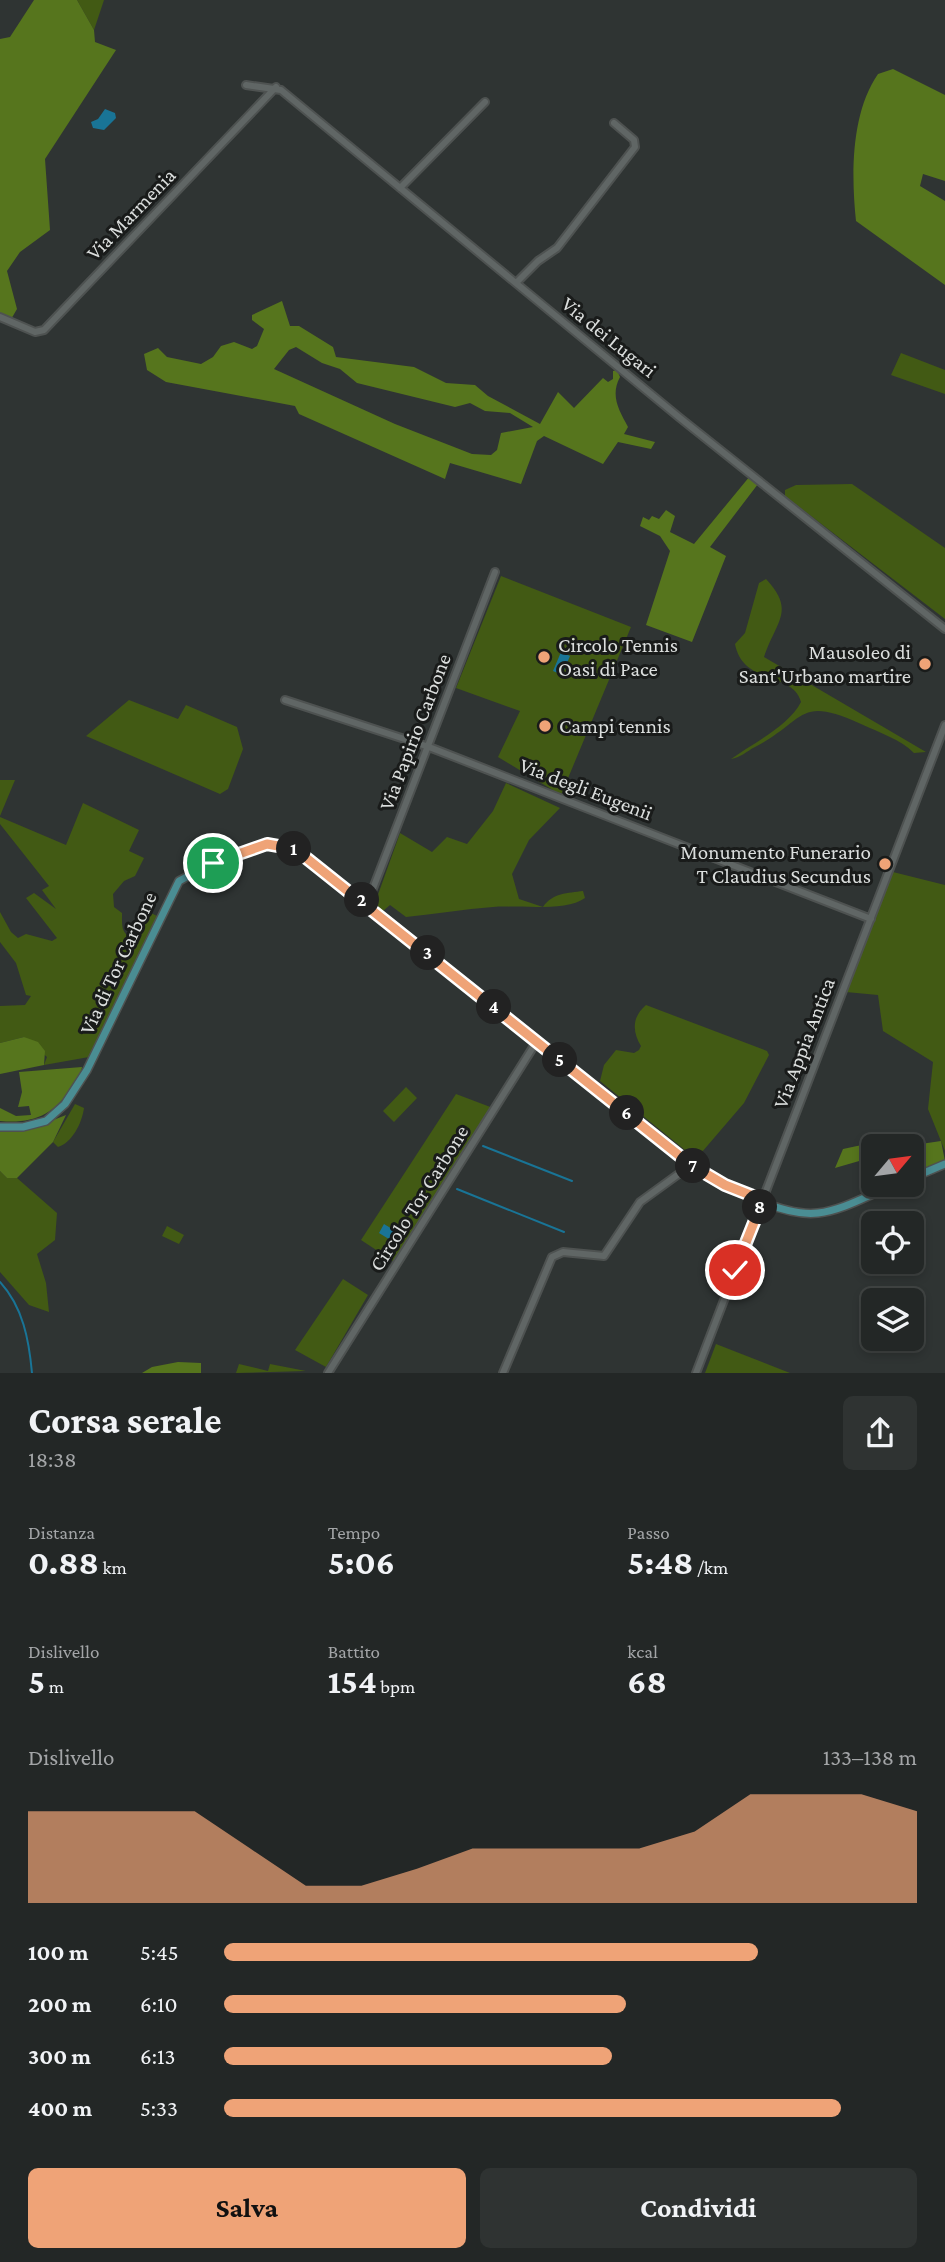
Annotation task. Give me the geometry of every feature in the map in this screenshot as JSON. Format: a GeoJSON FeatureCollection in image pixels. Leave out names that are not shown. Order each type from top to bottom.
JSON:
{"type":"FeatureCollection","features":[{"type":"Feature","properties":{"kind":"main road","name":"Via di Tor Carbone"},"geometry":{"type":"LineString","coordinates":[[0,1128],[40,1124],[54,1116],[65,1104],[87,1070],[169,897],[188,874],[253,848],[281,845],[298,851],[367,904],[691,1165],[725,1185],[796,1212],[817,1213],[861,1197]]}},
{"type":"Feature","properties":{"kind":"main road"},"geometry":{"type":"LineString","coordinates":[[924,1173],[945,1164]]}},
{"type":"Feature","properties":{"kind":"street"},"geometry":{"type":"LineString","coordinates":[[247,85],[276,88]]}},
{"type":"Feature","properties":{"kind":"street","name":"Via dei Lugari"},"geometry":{"type":"LineString","coordinates":[[276,88],[945,629]]}},
{"type":"Feature","properties":{"kind":"street","name":"Via Marmenia"},"geometry":{"type":"LineString","coordinates":[[0,317],[33,331],[44,330],[276,88]]}},
{"type":"Feature","properties":{"kind":"street"},"geometry":{"type":"LineString","coordinates":[[400,188],[485,102]]}},
{"type":"Feature","properties":{"kind":"street"},"geometry":{"type":"LineString","coordinates":[[516,283],[537,261],[557,248],[635,147],[634,140],[614,123]]}},
{"type":"Feature","properties":{"kind":"street","name":"Via Papirio Carbone"},"geometry":{"type":"LineString","coordinates":[[367,904],[495,572]]}},
{"type":"Feature","properties":{"kind":"street","name":"Via degli Eugenii"},"geometry":{"type":"LineString","coordinates":[[285,700],[429,747],[871,919]]}},
{"type":"Feature","properties":{"kind":"street","name":"Via Appia Antica"},"geometry":{"type":"LineString","coordinates":[[696,1373],[945,725]]}},
{"type":"Feature","properties":{"kind":"street","name":"Circolo Tor Carbone"},"geometry":{"type":"LineString","coordinates":[[328,1373],[537,1041]]}},
{"type":"Feature","properties":{"kind":"street"},"geometry":{"type":"LineString","coordinates":[[503,1373],[552,1257],[563,1252],[604,1256],[640,1202],[691,1165]]}},
{"type":"Feature","properties":{"kind":"green space"},"geometry":{"type":"Polygon","coordinates":[[[34,0],[77,0],[94,30],[95,42],[116,50],[45,159],[50,230],[20,252],[7,271],[17,309],[10,321],[0,317],[0,39],[10,37],[34,0]]]}},
{"type":"Feature","properties":{"kind":"green space"},"geometry":{"type":"Polygon","coordinates":[[[77,0],[104,0],[94,30],[77,0]]]}},
{"type":"Feature","properties":{"kind":"green space"},"geometry":{"type":"Polygon","coordinates":[[[893,69],[945,95],[945,181],[923,174],[920,186],[945,201],[945,285],[856,221],[855,144],[862,107],[878,74],[893,69]]]}},
{"type":"Feature","properties":{"kind":"green space"},"geometry":{"type":"Polygon","coordinates":[[[282,301],[290,326],[299,326],[333,347],[336,357],[414,367],[446,383],[475,385],[488,396],[540,424],[558,392],[574,408],[603,378],[608,382],[613,379],[613,371],[617,370],[620,377],[616,390],[617,403],[628,427],[624,434],[655,442],[651,449],[618,442],[603,464],[544,436],[537,441],[521,484],[450,463],[445,479],[299,414],[295,406],[166,382],[147,370],[144,354],[158,348],[167,357],[201,364],[213,357],[221,346],[234,342],[252,349],[257,346],[264,329],[252,320],[252,315],[282,301]],[[296,347],[289,350],[274,369],[395,424],[472,454],[491,455],[497,450],[501,433],[533,427],[510,413],[485,411],[470,403],[455,407],[357,383],[340,369],[322,363],[296,347]]]}},
{"type":"Feature","properties":{"kind":"green space"},"geometry":{"type":"Polygon","coordinates":[[[901,353],[945,370],[945,394],[891,375],[901,353]]]}},
{"type":"Feature","properties":{"kind":"green space"},"geometry":{"type":"Polygon","coordinates":[[[750,476],[758,484],[710,547],[726,556],[692,642],[646,625],[670,551],[660,536],[640,526],[643,517],[649,520],[652,516],[659,519],[666,510],[675,516],[670,532],[694,544],[750,476]]]}},
{"type":"Feature","properties":{"kind":"green space"},"geometry":{"type":"Polygon","coordinates":[[[852,484],[945,548],[945,619],[785,496],[785,490],[796,485],[852,484]]]}},
{"type":"Feature","properties":{"kind":"green space","name":"Circolo Tennis Oasi di Pace"},"geometry":{"type":"Polygon","coordinates":[[[501,576],[631,627],[561,795],[498,757],[520,711],[456,688],[501,576]]]}},
{"type":"Feature","properties":{"kind":"green space"},"geometry":{"type":"Polygon","coordinates":[[[766,579],[775,590],[782,608],[781,617],[764,657],[926,752],[914,753],[889,737],[840,716],[813,711],[731,759],[770,734],[788,719],[801,702],[796,692],[788,686],[757,673],[748,666],[740,657],[735,644],[745,633],[759,583],[766,579]]]}},
{"type":"Feature","properties":{"kind":"green space"},"geometry":{"type":"Polygon","coordinates":[[[129,700],[178,719],[186,705],[237,727],[243,749],[228,789],[220,794],[86,736],[129,700]]]}},
{"type":"Feature","properties":{"kind":"green space"},"geometry":{"type":"Polygon","coordinates":[[[0,780],[15,780],[0,816],[0,780]]]}},
{"type":"Feature","properties":{"kind":"green space"},"geometry":{"type":"Polygon","coordinates":[[[506,783],[560,808],[529,840],[512,874],[519,899],[543,907],[493,907],[406,917],[390,905],[383,911],[375,903],[400,833],[432,852],[447,837],[467,844],[493,811],[506,783]]]}},
{"type":"Feature","properties":{"kind":"green space"},"geometry":{"type":"Polygon","coordinates":[[[83,803],[139,830],[129,851],[144,858],[135,876],[124,881],[113,894],[114,907],[122,913],[125,933],[136,940],[151,913],[157,916],[89,1057],[44,1065],[47,1057],[24,1037],[0,1043],[0,1006],[25,1005],[31,996],[26,995],[16,963],[0,942],[0,912],[11,932],[18,938],[26,934],[52,941],[57,938],[26,898],[34,893],[56,909],[42,890],[49,886],[0,824],[0,817],[66,845],[83,803]]]}},
{"type":"Feature","properties":{"kind":"green space"},"geometry":{"type":"Polygon","coordinates":[[[893,872],[945,885],[945,1151],[928,1109],[933,1062],[883,1031],[878,995],[846,992],[893,872]]]}},
{"type":"Feature","properties":{"kind":"green space"},"geometry":{"type":"Polygon","coordinates":[[[583,891],[585,898],[577,902],[543,907],[556,896],[583,891]]]}},
{"type":"Feature","properties":{"kind":"green space"},"geometry":{"type":"Polygon","coordinates":[[[646,1005],[767,1051],[769,1055],[744,1103],[696,1159],[600,1081],[604,1065],[616,1050],[634,1053],[639,1050],[641,1046],[635,1024],[638,1014],[646,1005]]]}},
{"type":"Feature","properties":{"kind":"green space"},"geometry":{"type":"Polygon","coordinates":[[[24,1037],[38,1042],[45,1051],[44,1065],[0,1074],[0,1043],[24,1037]]]}},
{"type":"Feature","properties":{"kind":"green space"},"geometry":{"type":"Polygon","coordinates":[[[82,1067],[65,1097],[50,1111],[23,1121],[0,1121],[0,1108],[16,1116],[31,1115],[29,1106],[18,1107],[22,1092],[19,1072],[82,1067]]]}},
{"type":"Feature","properties":{"kind":"green space"},"geometry":{"type":"Polygon","coordinates":[[[406,1087],[417,1098],[394,1122],[383,1111],[406,1087]]]}},
{"type":"Feature","properties":{"kind":"green space"},"geometry":{"type":"Polygon","coordinates":[[[456,1094],[493,1108],[396,1263],[361,1240],[456,1094]]]}},
{"type":"Feature","properties":{"kind":"green space"},"geometry":{"type":"Polygon","coordinates":[[[75,1104],[84,1108],[81,1120],[72,1137],[58,1147],[53,1142],[75,1104]]]}},
{"type":"Feature","properties":{"kind":"green space"},"geometry":{"type":"Polygon","coordinates":[[[66,1115],[53,1142],[17,1178],[7,1178],[0,1171],[0,1129],[28,1130],[66,1115]]]}},
{"type":"Feature","properties":{"kind":"green space"},"geometry":{"type":"Polygon","coordinates":[[[941,1141],[945,1161],[924,1169],[924,1144],[941,1141]]]}},
{"type":"Feature","properties":{"kind":"green space"},"geometry":{"type":"Polygon","coordinates":[[[861,1145],[861,1160],[835,1168],[843,1149],[861,1145]]]}},
{"type":"Feature","properties":{"kind":"green space"},"geometry":{"type":"Polygon","coordinates":[[[0,1171],[7,1178],[17,1178],[57,1213],[55,1240],[37,1254],[46,1283],[49,1312],[29,1305],[0,1272],[0,1171]]]}},
{"type":"Feature","properties":{"kind":"green space"},"geometry":{"type":"Polygon","coordinates":[[[167,1226],[184,1235],[179,1244],[162,1236],[167,1226]]]}},
{"type":"Feature","properties":{"kind":"green space"},"geometry":{"type":"Polygon","coordinates":[[[343,1279],[368,1295],[326,1367],[295,1350],[343,1279]]]}},
{"type":"Feature","properties":{"kind":"green space"},"geometry":{"type":"Polygon","coordinates":[[[716,1344],[790,1373],[705,1373],[716,1344]]]}},
{"type":"Feature","properties":{"kind":"green space"},"geometry":{"type":"Polygon","coordinates":[[[178,1362],[201,1363],[201,1373],[142,1373],[152,1367],[178,1362]]]}},
{"type":"Feature","properties":{"kind":"green space"},"geometry":{"type":"Polygon","coordinates":[[[239,1364],[268,1371],[270,1364],[306,1371],[236,1373],[239,1364]]]}},
{"type":"Feature","properties":{"kind":"water"},"geometry":{"type":"Polygon","coordinates":[[[105,109],[115,113],[116,118],[104,130],[93,128],[91,122],[98,119],[105,109]]]}},
{"type":"Feature","properties":{"kind":"water"},"geometry":{"type":"Polygon","coordinates":[[[561,652],[570,656],[562,675],[553,671],[561,652]]]}},
{"type":"Feature","properties":{"kind":"water"},"geometry":{"type":"Polygon","coordinates":[[[384,1224],[402,1235],[397,1244],[379,1233],[384,1224]]]}},
{"type":"Feature","properties":{"kind":"waterway"},"geometry":{"type":"LineString","coordinates":[[483,1146],[572,1181]]}},
{"type":"Feature","properties":{"kind":"waterway"},"geometry":{"type":"LineString","coordinates":[[457,1189],[564,1232]]}},
{"type":"Feature","properties":{"kind":"waterway"},"geometry":{"type":"LineString","coordinates":[[0,1282],[14,1302],[24,1324],[32,1373]]}},
{"type":"Feature","properties":{"kind":"place","name":"Circolo Tennis Oasi di Pace"},"geometry":{"type":"Point","coordinates":[544,657]}},
{"type":"Feature","properties":{"kind":"place","name":"Mausoleo di Sant'Urbano martire"},"geometry":{"type":"Point","coordinates":[925,664]}},
{"type":"Feature","properties":{"kind":"place","name":"Campi tennis"},"geometry":{"type":"Point","coordinates":[545,726]}},
{"type":"Feature","properties":{"kind":"place","name":"Monumento Funerario T Claudius Secundus"},"geometry":{"type":"Point","coordinates":[885,864]}},
{"type":"Feature","properties":{"kind":"route"},"geometry":{"type":"LineString","coordinates":[[213,863],[267,844],[295,849],[691,1165],[725,1185],[763,1200],[735,1270]]}}]}
